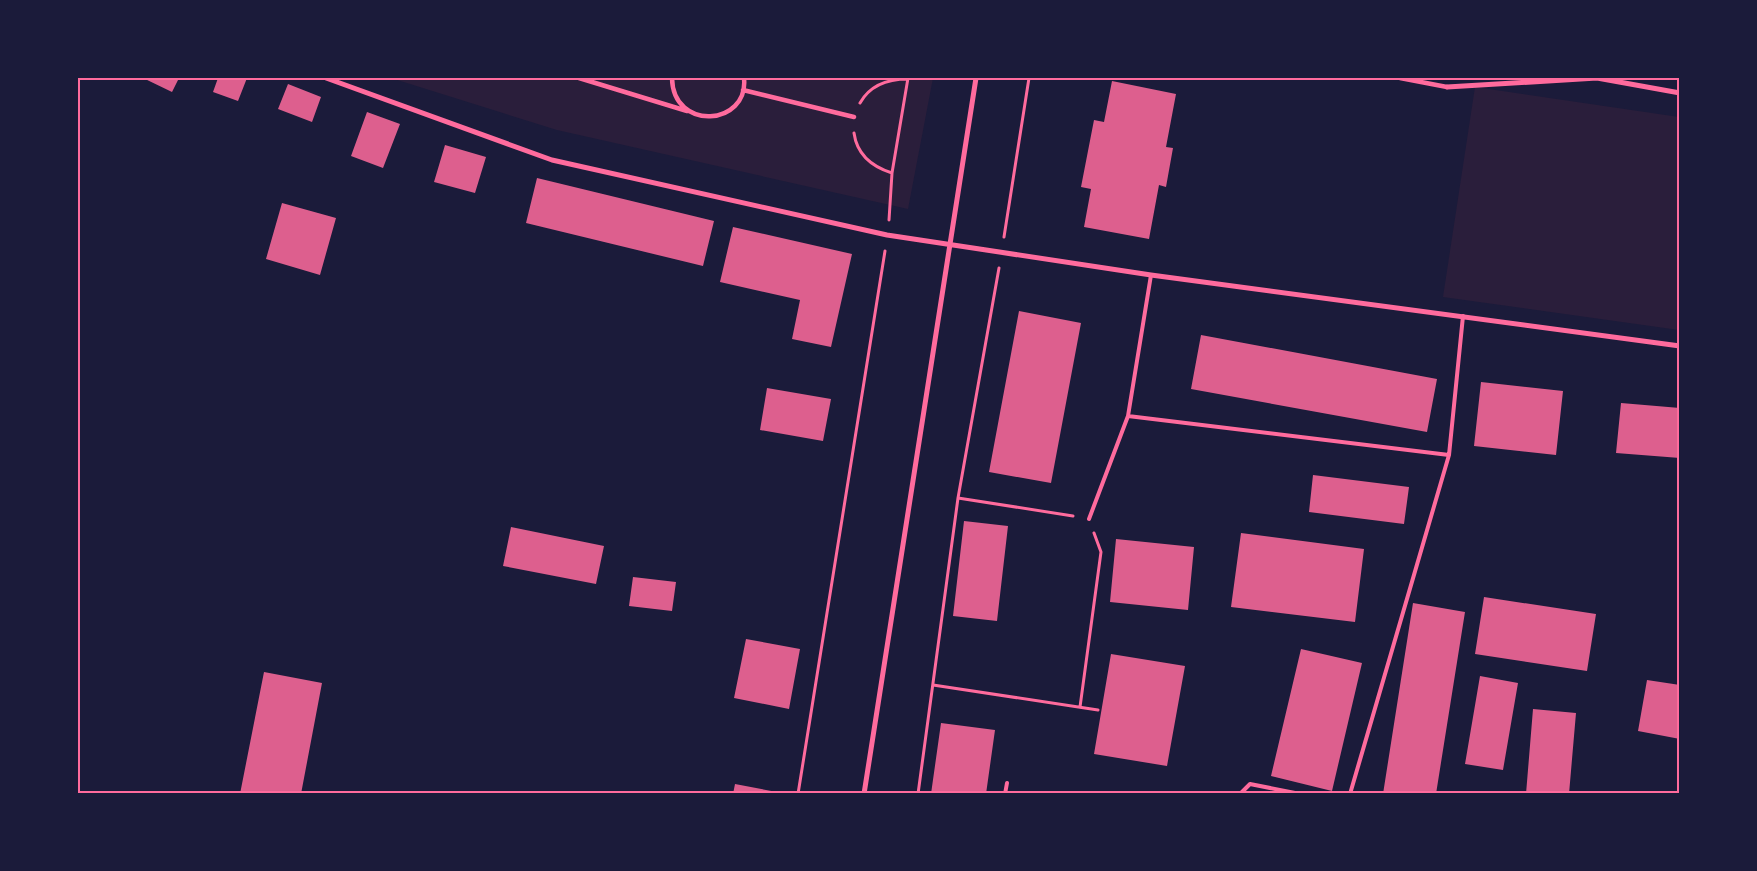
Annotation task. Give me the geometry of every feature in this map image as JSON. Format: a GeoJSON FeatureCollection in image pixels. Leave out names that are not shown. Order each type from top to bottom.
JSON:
{"type":"FeatureCollection","features":[{"type":"Feature","properties":{"kind":"street"},"geometry":{"type":"LineString","coordinates":[[326,78],[552,160],[887,234],[1151,275],[1680,346]]}},
{"type":"Feature","properties":{"kind":"street"},"geometry":{"type":"LineString","coordinates":[[579,78],[700,116],[712,117],[725,113],[735,105],[742,94],[744,78]]}},
{"type":"Feature","properties":{"kind":"street"},"geometry":{"type":"LineString","coordinates":[[672,78],[673,92],[688,111]]}},
{"type":"Feature","properties":{"kind":"street"},"geometry":{"type":"LineString","coordinates":[[864,794],[976,78]]}},
{"type":"Feature","properties":{"kind":"street"},"geometry":{"type":"LineString","coordinates":[[1400,78],[1447,87],[1508,80],[1597,78],[1680,93]]}},
{"type":"Feature","properties":{"kind":"street"},"geometry":{"type":"LineString","coordinates":[[742,90],[854,116]]}},
{"type":"Feature","properties":{"kind":"lane"},"geometry":{"type":"LineString","coordinates":[[1088,518],[1128,416],[1151,275]]}},
{"type":"Feature","properties":{"kind":"lane"},"geometry":{"type":"LineString","coordinates":[[1350,794],[1449,455],[1464,316]]}},
{"type":"Feature","properties":{"kind":"lane"},"geometry":{"type":"LineString","coordinates":[[1128,416],[1449,455]]}},
{"type":"Feature","properties":{"kind":"lane"},"geometry":{"type":"LineString","coordinates":[[1005,794],[1007,783]]}},
{"type":"Feature","properties":{"kind":"lane"},"geometry":{"type":"LineString","coordinates":[[1240,794],[1250,784],[1300,794]]}},
{"type":"Feature","properties":{"kind":"path"},"geometry":{"type":"LineString","coordinates":[[798,794],[887,234],[892,173],[908,78]]}},
{"type":"Feature","properties":{"kind":"path"},"geometry":{"type":"LineString","coordinates":[[918,794],[958,498],[1002,252],[1029,78]]}},
{"type":"Feature","properties":{"kind":"path"},"geometry":{"type":"LineString","coordinates":[[958,498],[1088,518],[1101,552],[1080,707]]}},
{"type":"Feature","properties":{"kind":"path"},"geometry":{"type":"LineString","coordinates":[[933,685],[1098,710]]}},
{"type":"Feature","properties":{"kind":"shaded area"},"geometry":{"type":"Polygon","coordinates":[[[391,78],[933,78],[908,209],[557,130],[391,78]]]}},
{"type":"Feature","properties":{"kind":"shaded area"},"geometry":{"type":"Polygon","coordinates":[[[1475,87],[1679,117],[1679,330],[1443,297],[1475,87]]]}},
{"type":"Feature","properties":{"kind":"building"},"geometry":{"type":"Polygon","coordinates":[[[143,78],[179,78],[172,92],[143,78]]]}},
{"type":"Feature","properties":{"kind":"building"},"geometry":{"type":"Polygon","coordinates":[[[218,78],[247,78],[238,101],[213,92],[218,78]]]}},
{"type":"Feature","properties":{"kind":"building"},"geometry":{"type":"Polygon","coordinates":[[[1112,81],[1176,94],[1166,147],[1173,148],[1166,187],[1159,185],[1149,239],[1084,227],[1091,189],[1081,187],[1094,120],[1104,122],[1112,81]]]}},
{"type":"Feature","properties":{"kind":"building"},"geometry":{"type":"Polygon","coordinates":[[[288,84],[321,97],[312,122],[278,109],[288,84]]]}},
{"type":"Feature","properties":{"kind":"building"},"geometry":{"type":"Polygon","coordinates":[[[367,112],[400,124],[383,168],[351,156],[367,112]]]}},
{"type":"Feature","properties":{"kind":"building"},"geometry":{"type":"Polygon","coordinates":[[[445,145],[486,157],[475,193],[434,182],[445,145]]]}},
{"type":"Feature","properties":{"kind":"building"},"geometry":{"type":"Polygon","coordinates":[[[537,178],[714,221],[703,266],[526,223],[537,178]]]}},
{"type":"Feature","properties":{"kind":"building"},"geometry":{"type":"Polygon","coordinates":[[[282,203],[336,218],[320,275],[266,259],[282,203]]]}},
{"type":"Feature","properties":{"kind":"building"},"geometry":{"type":"Polygon","coordinates":[[[733,227],[852,254],[831,347],[792,339],[800,300],[720,282],[733,227]]]}},
{"type":"Feature","properties":{"kind":"building"},"geometry":{"type":"Polygon","coordinates":[[[1019,311],[1081,323],[1051,483],[989,472],[1019,311]]]}},
{"type":"Feature","properties":{"kind":"building"},"geometry":{"type":"Polygon","coordinates":[[[1201,335],[1437,379],[1427,432],[1191,389],[1201,335]]]}},
{"type":"Feature","properties":{"kind":"building"},"geometry":{"type":"Polygon","coordinates":[[[1481,382],[1563,391],[1556,455],[1474,446],[1481,382]]]}},
{"type":"Feature","properties":{"kind":"building"},"geometry":{"type":"Polygon","coordinates":[[[767,388],[831,399],[823,441],[760,430],[767,388]]]}},
{"type":"Feature","properties":{"kind":"building"},"geometry":{"type":"Polygon","coordinates":[[[1621,403],[1680,408],[1680,458],[1616,453],[1621,403]]]}},
{"type":"Feature","properties":{"kind":"building"},"geometry":{"type":"Polygon","coordinates":[[[1313,475],[1409,487],[1404,524],[1309,512],[1313,475]]]}},
{"type":"Feature","properties":{"kind":"building"},"geometry":{"type":"Polygon","coordinates":[[[964,521],[1008,526],[997,621],[953,616],[964,521]]]}},
{"type":"Feature","properties":{"kind":"building"},"geometry":{"type":"Polygon","coordinates":[[[511,527],[604,546],[596,584],[503,566],[511,527]]]}},
{"type":"Feature","properties":{"kind":"building"},"geometry":{"type":"Polygon","coordinates":[[[1241,533],[1364,549],[1355,622],[1231,607],[1241,533]]]}},
{"type":"Feature","properties":{"kind":"building"},"geometry":{"type":"Polygon","coordinates":[[[1116,539],[1194,547],[1188,610],[1110,602],[1116,539]]]}},
{"type":"Feature","properties":{"kind":"building"},"geometry":{"type":"Polygon","coordinates":[[[633,577],[676,582],[672,611],[629,606],[633,577]]]}},
{"type":"Feature","properties":{"kind":"building"},"geometry":{"type":"Polygon","coordinates":[[[1484,597],[1596,614],[1587,671],[1475,654],[1484,597]]]}},
{"type":"Feature","properties":{"kind":"building"},"geometry":{"type":"Polygon","coordinates":[[[1413,603],[1465,612],[1436,794],[1383,794],[1413,603]]]}},
{"type":"Feature","properties":{"kind":"building"},"geometry":{"type":"Polygon","coordinates":[[[746,639],[800,649],[789,709],[734,698],[746,639]]]}},
{"type":"Feature","properties":{"kind":"building"},"geometry":{"type":"Polygon","coordinates":[[[1301,649],[1362,663],[1332,791],[1271,776],[1301,649]]]}},
{"type":"Feature","properties":{"kind":"building"},"geometry":{"type":"Polygon","coordinates":[[[1111,654],[1185,666],[1167,766],[1094,754],[1111,654]]]}},
{"type":"Feature","properties":{"kind":"building"},"geometry":{"type":"Polygon","coordinates":[[[264,672],[322,683],[301,794],[240,794],[264,672]]]}},
{"type":"Feature","properties":{"kind":"building"},"geometry":{"type":"Polygon","coordinates":[[[1480,676],[1518,683],[1503,770],[1465,764],[1480,676]]]}},
{"type":"Feature","properties":{"kind":"building"},"geometry":{"type":"Polygon","coordinates":[[[1647,680],[1680,685],[1680,739],[1638,731],[1647,680]]]}},
{"type":"Feature","properties":{"kind":"building"},"geometry":{"type":"Polygon","coordinates":[[[1533,709],[1576,713],[1569,794],[1526,794],[1533,709]]]}},
{"type":"Feature","properties":{"kind":"building"},"geometry":{"type":"Polygon","coordinates":[[[941,723],[995,730],[986,794],[931,794],[941,723]]]}},
{"type":"Feature","properties":{"kind":"building"},"geometry":{"type":"Polygon","coordinates":[[[735,784],[782,793],[782,794],[733,794],[735,784]]]}}]}
